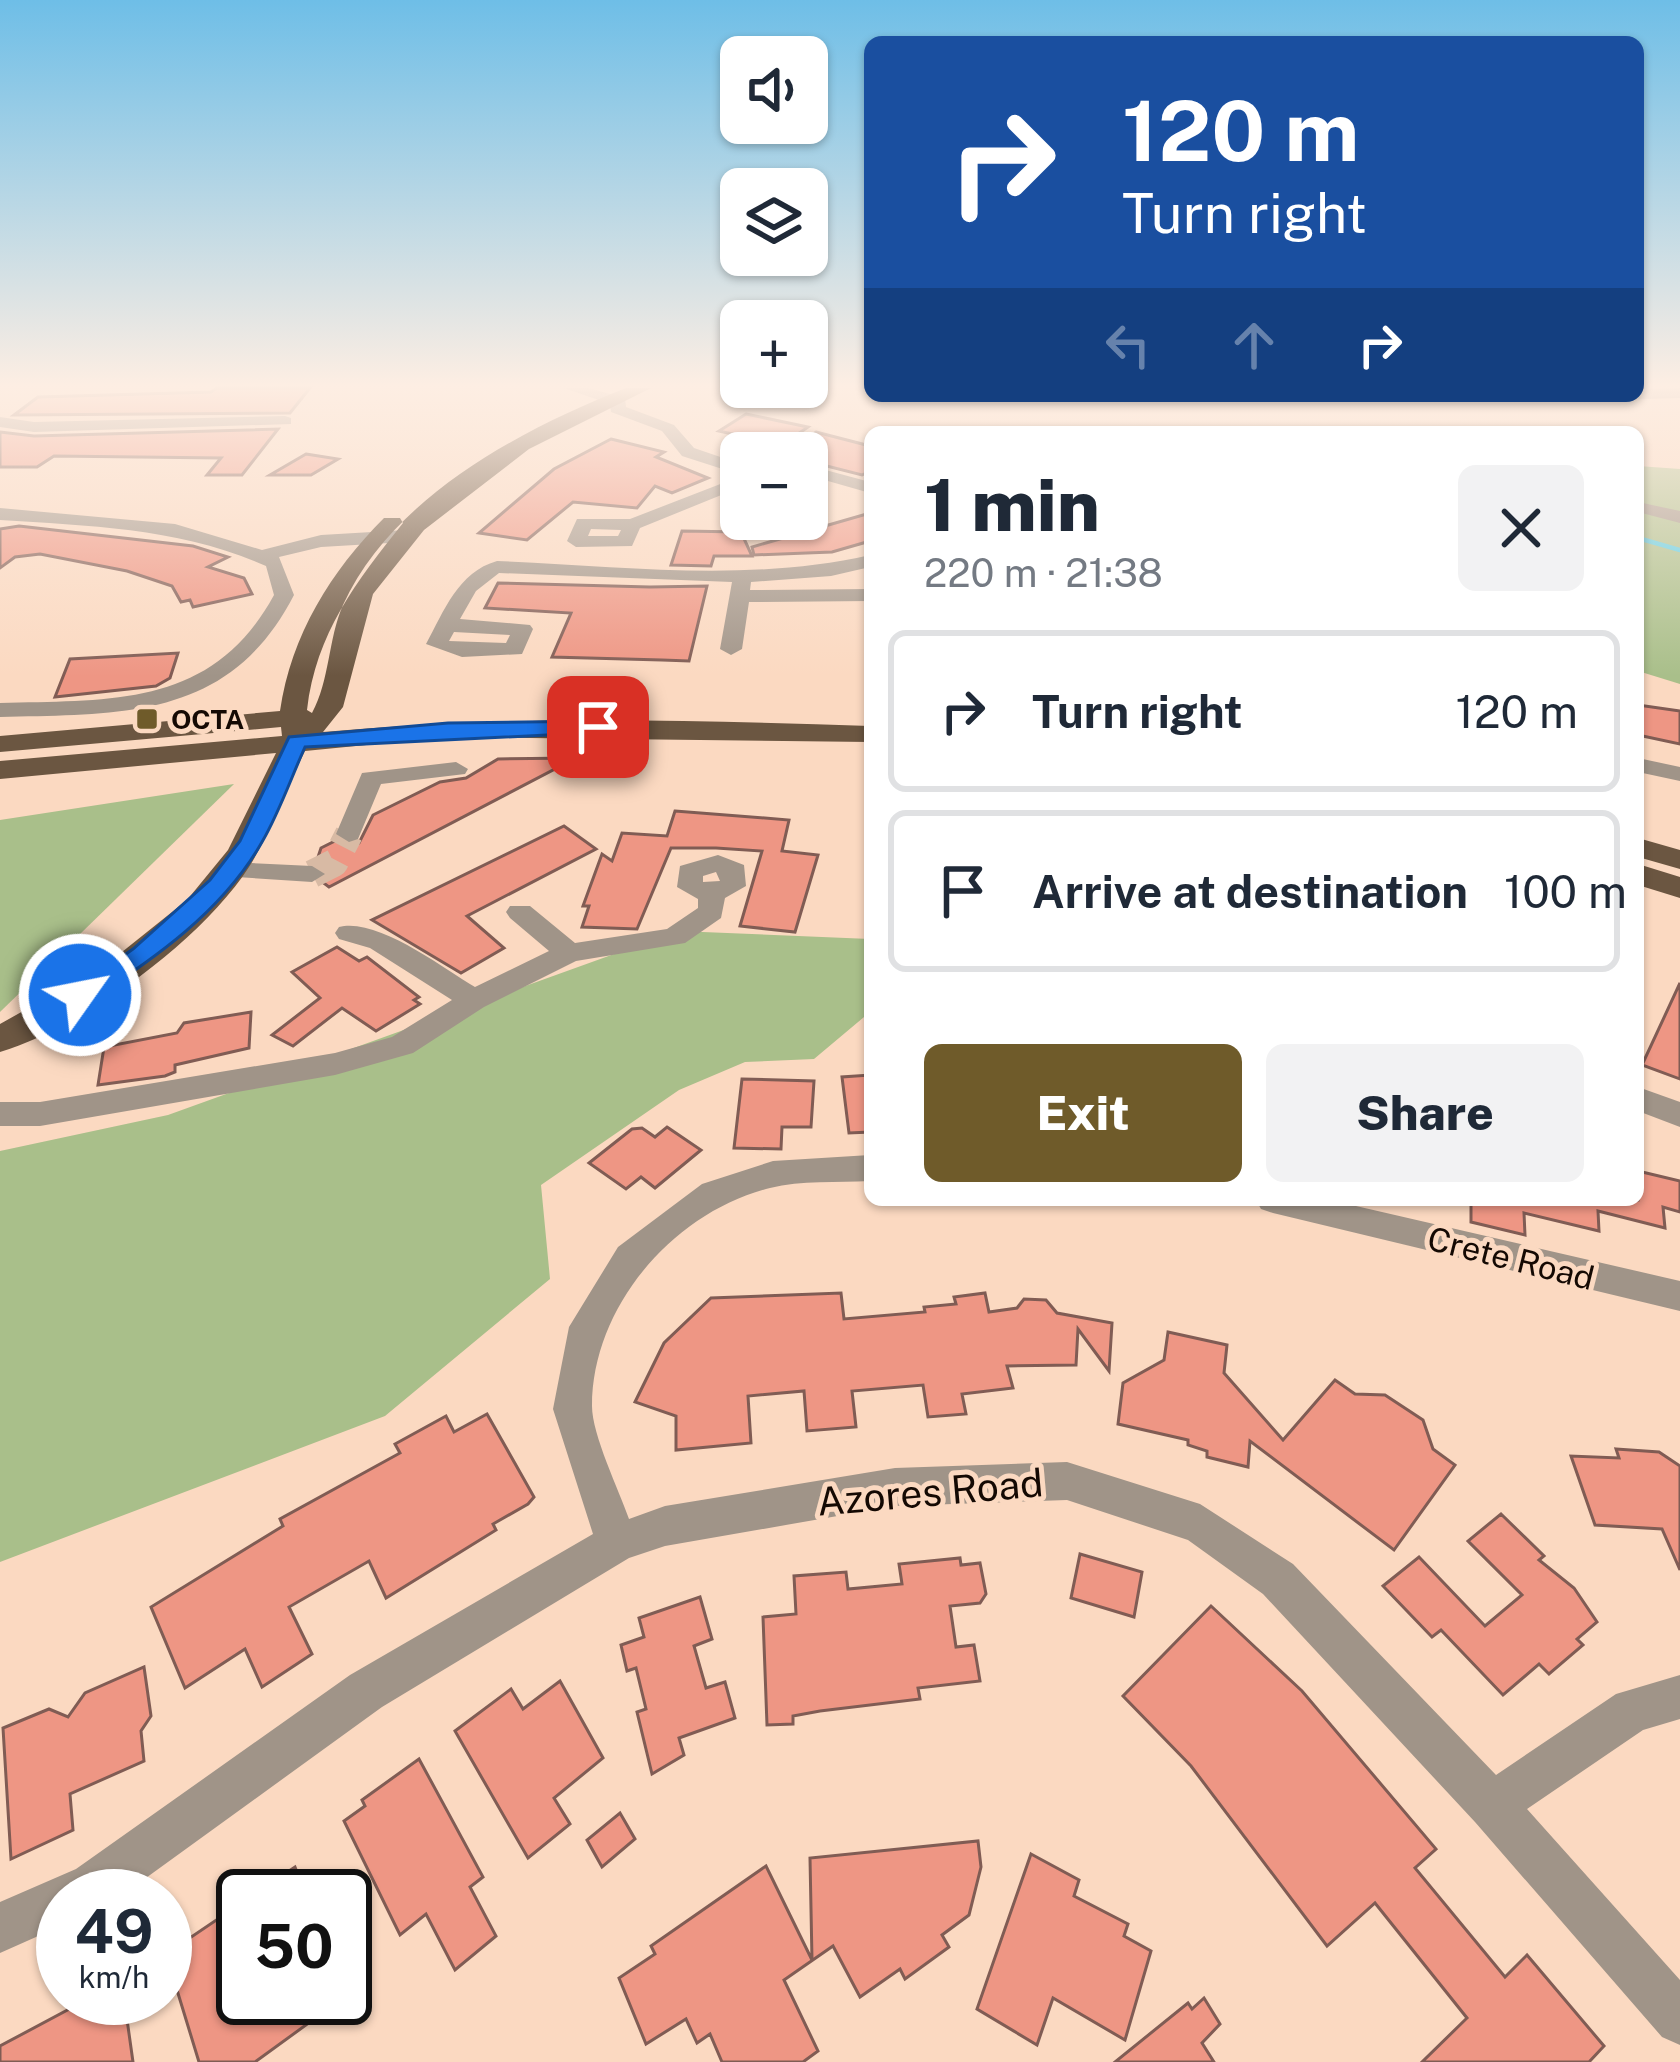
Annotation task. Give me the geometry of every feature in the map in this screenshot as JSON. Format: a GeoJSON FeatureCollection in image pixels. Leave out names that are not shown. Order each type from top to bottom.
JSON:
{"type":"FeatureCollection","features":[{"type":"Feature","properties":{"kind":"main road"},"geometry":{"type":"LineString","coordinates":[[0,1039],[49,1015],[142,955],[230,870],[251,842],[294,729],[328,601],[440,484]]}},
{"type":"Feature","properties":{"kind":"main road"},"geometry":{"type":"LineString","coordinates":[[326,714],[352,613],[393,535]]}},
{"type":"Feature","properties":{"kind":"main road"},"geometry":{"type":"LineString","coordinates":[[0,770],[294,729],[326,714],[584,704],[864,711]]}},
{"type":"Feature","properties":{"kind":"main road"},"geometry":{"type":"LineString","coordinates":[[0,744],[294,729],[598,727],[864,734]]}},
{"type":"Feature","properties":{"kind":"main road"},"geometry":{"type":"LineString","coordinates":[[1644,849],[1680,860]]}},
{"type":"Feature","properties":{"kind":"main road"},"geometry":{"type":"LineString","coordinates":[[1644,876],[1680,888]]}},
{"type":"Feature","properties":{"kind":"street"},"geometry":{"type":"LineString","coordinates":[[632,525],[720,489]]}},
{"type":"Feature","properties":{"kind":"street"},"geometry":{"type":"LineString","coordinates":[[1644,508],[1680,517]]}},
{"type":"Feature","properties":{"kind":"street"},"geometry":{"type":"LineString","coordinates":[[0,514],[125,521],[254,552],[274,563],[284,595],[261,640],[240,664],[198,688],[157,699],[0,710]]}},
{"type":"Feature","properties":{"kind":"street"},"geometry":{"type":"LineString","coordinates":[[1644,519],[1680,526]]}},
{"type":"Feature","properties":{"kind":"street"},"geometry":{"type":"LineString","coordinates":[[254,552],[297,541],[393,535]]}},
{"type":"Feature","properties":{"kind":"street"},"geometry":{"type":"LineString","coordinates":[[741,585],[864,563]]}},
{"type":"Feature","properties":{"kind":"street"},"geometry":{"type":"LineString","coordinates":[[448,625],[480,572],[488,568],[864,595]]}},
{"type":"Feature","properties":{"kind":"street"},"geometry":{"type":"LineString","coordinates":[[847,568],[864,578]]}},
{"type":"Feature","properties":{"kind":"street"},"geometry":{"type":"LineString","coordinates":[[731,649],[741,585]]}},
{"type":"Feature","properties":{"kind":"street"},"geometry":{"type":"LineString","coordinates":[[1644,766],[1680,774]]}},
{"type":"Feature","properties":{"kind":"street"},"geometry":{"type":"LineString","coordinates":[[349,834],[371,778],[456,769]]}},
{"type":"Feature","properties":{"kind":"street"},"geometry":{"type":"LineString","coordinates":[[230,870],[312,874]]}},
{"type":"Feature","properties":{"kind":"street"},"geometry":{"type":"LineString","coordinates":[[0,1114],[40,1114],[335,1064],[402,1045],[474,1000],[569,952],[675,938],[712,912],[712,893]]}},
{"type":"Feature","properties":{"kind":"street"},"geometry":{"type":"LineString","coordinates":[[520,911],[569,952]]}},
{"type":"Feature","properties":{"kind":"street"},"geometry":{"type":"LineString","coordinates":[[350,933],[380,943],[474,1000]]}},
{"type":"Feature","properties":{"kind":"street"},"geometry":{"type":"LineString","coordinates":[[1644,1100],[1680,1115]]}},
{"type":"Feature","properties":{"kind":"street"},"geometry":{"type":"LineString","coordinates":[[616,1543],[572,1409],[587,1328],[630,1257],[714,1192],[772,1174],[864,1168]]}},
{"type":"Feature","properties":{"kind":"street","name":"Crete Road"},"geometry":{"type":"LineString","coordinates":[[1298,1206],[1680,1296]]}},
{"type":"Feature","properties":{"kind":"street","name":"Azores Road"},"geometry":{"type":"LineString","coordinates":[[117,1869],[366,1690],[616,1543],[665,1526],[895,1487],[1067,1481],[1200,1524],[1278,1579],[1492,1805],[1680,2019]]}},
{"type":"Feature","properties":{"kind":"street"},"geometry":{"type":"LineString","coordinates":[[1492,1805],[1632,1710],[1680,1697]]}},
{"type":"Feature","properties":{"kind":"street","name":"Azores Road"},"geometry":{"type":"LineString","coordinates":[[0,1928],[36,1912]]}},
{"type":"Feature","properties":{"kind":"green space"},"geometry":{"type":"Polygon","coordinates":[[[1644,484],[1680,484],[1680,684],[1644,673],[1644,484]]]}},
{"type":"Feature","properties":{"kind":"green space"},"geometry":{"type":"Polygon","coordinates":[[[234,784],[0,1012],[0,820],[234,784]]]}},
{"type":"Feature","properties":{"kind":"green space"},"geometry":{"type":"Polygon","coordinates":[[[678,931],[864,939],[864,1017],[814,1059],[745,1062],[679,1090],[541,1185],[550,1279],[385,1416],[0,1562],[0,1151],[168,1115],[678,931]]]}},
{"type":"Feature","properties":{"kind":"building"},"geometry":{"type":"Polygon","coordinates":[[[536,484],[693,484],[672,493],[655,486],[637,508],[573,502],[527,540],[479,533],[536,484]]]}},
{"type":"Feature","properties":{"kind":"building"},"geometry":{"type":"Polygon","coordinates":[[[864,515],[864,543],[832,552],[754,555],[752,547],[776,540],[828,540],[828,525],[864,515]]]}},
{"type":"Feature","properties":{"kind":"building"},"geometry":{"type":"Polygon","coordinates":[[[19,526],[193,546],[228,557],[208,567],[244,578],[252,594],[193,607],[190,600],[181,602],[172,586],[127,571],[40,554],[15,557],[0,568],[0,529],[19,526]]]}},
{"type":"Feature","properties":{"kind":"building"},"geometry":{"type":"Polygon","coordinates":[[[682,531],[720,532],[720,540],[745,540],[752,556],[714,556],[711,566],[671,565],[682,531]]]}},
{"type":"Feature","properties":{"kind":"building"},"geometry":{"type":"Polygon","coordinates":[[[498,583],[707,586],[689,661],[552,657],[571,613],[485,608],[498,583]]]}},
{"type":"Feature","properties":{"kind":"building"},"geometry":{"type":"Polygon","coordinates":[[[178,653],[170,678],[156,686],[55,697],[70,659],[178,653]]]}},
{"type":"Feature","properties":{"kind":"building"},"geometry":{"type":"Polygon","coordinates":[[[1644,706],[1680,711],[1680,744],[1644,736],[1644,706]]]}},
{"type":"Feature","properties":{"kind":"building"},"geometry":{"type":"Polygon","coordinates":[[[576,758],[329,887],[321,881],[329,875],[316,863],[321,848],[337,840],[347,846],[359,843],[373,815],[440,782],[466,778],[498,759],[576,758]]]}},
{"type":"Feature","properties":{"kind":"building"},"geometry":{"type":"Polygon","coordinates":[[[675,811],[789,820],[782,851],[818,855],[795,932],[740,926],[762,851],[716,848],[671,848],[637,929],[582,927],[589,906],[583,906],[602,854],[612,861],[622,833],[667,836],[675,811]]]}},
{"type":"Feature","properties":{"kind":"building"},"geometry":{"type":"Polygon","coordinates":[[[564,826],[596,849],[467,916],[504,948],[461,973],[372,920],[564,826]]]}},
{"type":"Feature","properties":{"kind":"building"},"geometry":{"type":"Polygon","coordinates":[[[337,947],[359,961],[367,957],[419,997],[414,1000],[420,1004],[376,1031],[342,1008],[293,1046],[272,1035],[320,998],[292,972],[337,947]]]}},
{"type":"Feature","properties":{"kind":"building"},"geometry":{"type":"Polygon","coordinates":[[[1680,983],[1680,1079],[1644,1066],[1680,983]]]}},
{"type":"Feature","properties":{"kind":"building"},"geometry":{"type":"Polygon","coordinates":[[[251,1012],[249,1048],[175,1065],[175,1072],[165,1076],[98,1085],[104,1047],[177,1033],[184,1023],[251,1012]]]}},
{"type":"Feature","properties":{"kind":"building"},"geometry":{"type":"Polygon","coordinates":[[[864,1075],[864,1132],[849,1133],[842,1077],[864,1075]]]}},
{"type":"Feature","properties":{"kind":"building"},"geometry":{"type":"Polygon","coordinates":[[[742,1079],[814,1081],[811,1127],[782,1127],[781,1149],[734,1148],[742,1079]]]}},
{"type":"Feature","properties":{"kind":"building"},"geometry":{"type":"Polygon","coordinates":[[[667,1127],[701,1150],[655,1188],[641,1177],[626,1189],[589,1163],[632,1129],[642,1128],[655,1137],[667,1127]]]}},
{"type":"Feature","properties":{"kind":"building"},"geometry":{"type":"Polygon","coordinates":[[[1644,1172],[1680,1181],[1680,1212],[1663,1207],[1665,1228],[1598,1211],[1599,1231],[1524,1213],[1525,1235],[1471,1222],[1471,1206],[1644,1206],[1644,1172]]]}},
{"type":"Feature","properties":{"kind":"building"},"geometry":{"type":"Polygon","coordinates":[[[841,1293],[844,1319],[925,1312],[924,1307],[956,1304],[954,1297],[985,1293],[989,1312],[1017,1308],[1024,1299],[1046,1300],[1057,1313],[1112,1323],[1109,1371],[1078,1329],[1076,1365],[1007,1366],[1013,1388],[962,1394],[966,1414],[928,1417],[923,1385],[852,1391],[856,1427],[807,1431],[804,1391],[748,1396],[751,1443],[676,1450],[676,1416],[635,1402],[664,1343],[711,1298],[841,1293]]]}},
{"type":"Feature","properties":{"kind":"building"},"geometry":{"type":"Polygon","coordinates":[[[1168,1332],[1227,1345],[1224,1373],[1283,1440],[1335,1380],[1355,1394],[1385,1395],[1423,1420],[1433,1449],[1455,1465],[1394,1550],[1250,1441],[1248,1467],[1207,1457],[1207,1451],[1188,1445],[1188,1440],[1118,1424],[1123,1383],[1164,1360],[1168,1332]]]}},
{"type":"Feature","properties":{"kind":"building"},"geometry":{"type":"Polygon","coordinates":[[[487,1414],[534,1497],[528,1504],[493,1524],[496,1530],[386,1598],[369,1561],[289,1607],[312,1654],[262,1687],[245,1649],[185,1688],[151,1607],[283,1526],[280,1519],[400,1453],[395,1444],[446,1416],[454,1432],[487,1414]]]}},
{"type":"Feature","properties":{"kind":"building"},"geometry":{"type":"Polygon","coordinates":[[[1616,1449],[1659,1452],[1680,1466],[1680,1570],[1662,1529],[1595,1525],[1571,1456],[1619,1458],[1616,1449]]]}},
{"type":"Feature","properties":{"kind":"building"},"geometry":{"type":"Polygon","coordinates":[[[1501,1514],[1544,1556],[1539,1560],[1574,1588],[1597,1622],[1577,1639],[1583,1645],[1549,1674],[1539,1664],[1503,1695],[1441,1630],[1432,1637],[1383,1586],[1419,1557],[1485,1626],[1522,1595],[1468,1541],[1501,1514]]]}},
{"type":"Feature","properties":{"kind":"building"},"geometry":{"type":"Polygon","coordinates":[[[1080,1554],[1142,1572],[1134,1617],[1071,1598],[1080,1554]]]}},
{"type":"Feature","properties":{"kind":"building"},"geometry":{"type":"Polygon","coordinates":[[[960,1558],[961,1565],[980,1563],[986,1594],[980,1603],[950,1606],[956,1647],[974,1645],[980,1681],[918,1688],[920,1699],[820,1711],[793,1716],[793,1724],[767,1725],[763,1617],[796,1614],[794,1576],[846,1572],[848,1589],[902,1584],[899,1564],[960,1558]]]}},
{"type":"Feature","properties":{"kind":"building"},"geometry":{"type":"Polygon","coordinates":[[[700,1597],[712,1639],[694,1646],[706,1688],[725,1682],[735,1718],[679,1738],[684,1755],[652,1774],[637,1712],[646,1709],[636,1668],[627,1671],[621,1645],[644,1637],[639,1618],[700,1597]]]}},
{"type":"Feature","properties":{"kind":"building"},"geometry":{"type":"Polygon","coordinates":[[[1211,1606],[1302,1691],[1436,1849],[1415,1868],[1505,1977],[1527,1955],[1604,2046],[1589,2062],[1422,2062],[1467,2018],[1375,1903],[1327,1946],[1191,1766],[1123,1696],[1211,1606]]]}},
{"type":"Feature","properties":{"kind":"building"},"geometry":{"type":"Polygon","coordinates":[[[144,1667],[151,1716],[141,1731],[144,1761],[70,1794],[73,1830],[11,1859],[3,1728],[49,1709],[68,1717],[85,1693],[144,1667]]]}},
{"type":"Feature","properties":{"kind":"building"},"geometry":{"type":"Polygon","coordinates":[[[560,1681],[603,1758],[554,1798],[570,1824],[528,1858],[455,1731],[511,1689],[523,1709],[560,1681]]]}},
{"type":"Feature","properties":{"kind":"building"},"geometry":{"type":"Polygon","coordinates":[[[419,1759],[483,1877],[470,1887],[496,1936],[455,1970],[426,1914],[400,1935],[372,1869],[368,1869],[344,1821],[365,1806],[362,1800],[419,1759]]]}},
{"type":"Feature","properties":{"kind":"building"},"geometry":{"type":"Polygon","coordinates":[[[620,1813],[635,1839],[602,1867],[587,1840],[620,1813]]]}},
{"type":"Feature","properties":{"kind":"building"},"geometry":{"type":"Polygon","coordinates":[[[978,1841],[981,1867],[969,1915],[942,1935],[949,1947],[905,1979],[900,1969],[860,1997],[833,1946],[784,1980],[818,2051],[803,2062],[722,2062],[710,2034],[697,2043],[686,2019],[646,2044],[619,1978],[655,1954],[651,1946],[766,1866],[812,1960],[810,1858],[978,1841]]]}},
{"type":"Feature","properties":{"kind":"building"},"geometry":{"type":"Polygon","coordinates":[[[1031,1854],[1079,1880],[1074,1896],[1128,1924],[1124,1936],[1151,1951],[1125,2040],[1053,1998],[1037,2045],[977,2009],[1031,1854]]]}},
{"type":"Feature","properties":{"kind":"building"},"geometry":{"type":"Polygon","coordinates":[[[216,1920],[216,2025],[306,2025],[255,2062],[199,2062],[188,2025],[192,2025],[192,1936],[216,1920]]]}},
{"type":"Feature","properties":{"kind":"building"},"geometry":{"type":"Polygon","coordinates":[[[1204,1998],[1220,2024],[1202,2043],[1214,2062],[1115,2062],[1188,2003],[1192,2009],[1204,1998]]]}},
{"type":"Feature","properties":{"kind":"building"},"geometry":{"type":"Polygon","coordinates":[[[39,2025],[128,2025],[133,2062],[0,2062],[0,2046],[39,2025]]]}},
{"type":"Feature","properties":{"kind":"waterway"},"geometry":{"type":"LineString","coordinates":[[1644,540],[1680,550]]}},
{"type":"Feature","properties":{"kind":"tunnel"},"geometry":{"type":"LineString","coordinates":[[312,874],[334,863],[349,834]]}},
{"type":"Feature","properties":{"kind":"place","name":"OCTA"},"geometry":{"type":"Point","coordinates":[147,719]}},
{"type":"Feature","properties":{"kind":"route"},"geometry":{"type":"LineString","coordinates":[[80,995],[142,955],[219,885],[251,842],[296,741],[448,730],[598,727]]}}]}
